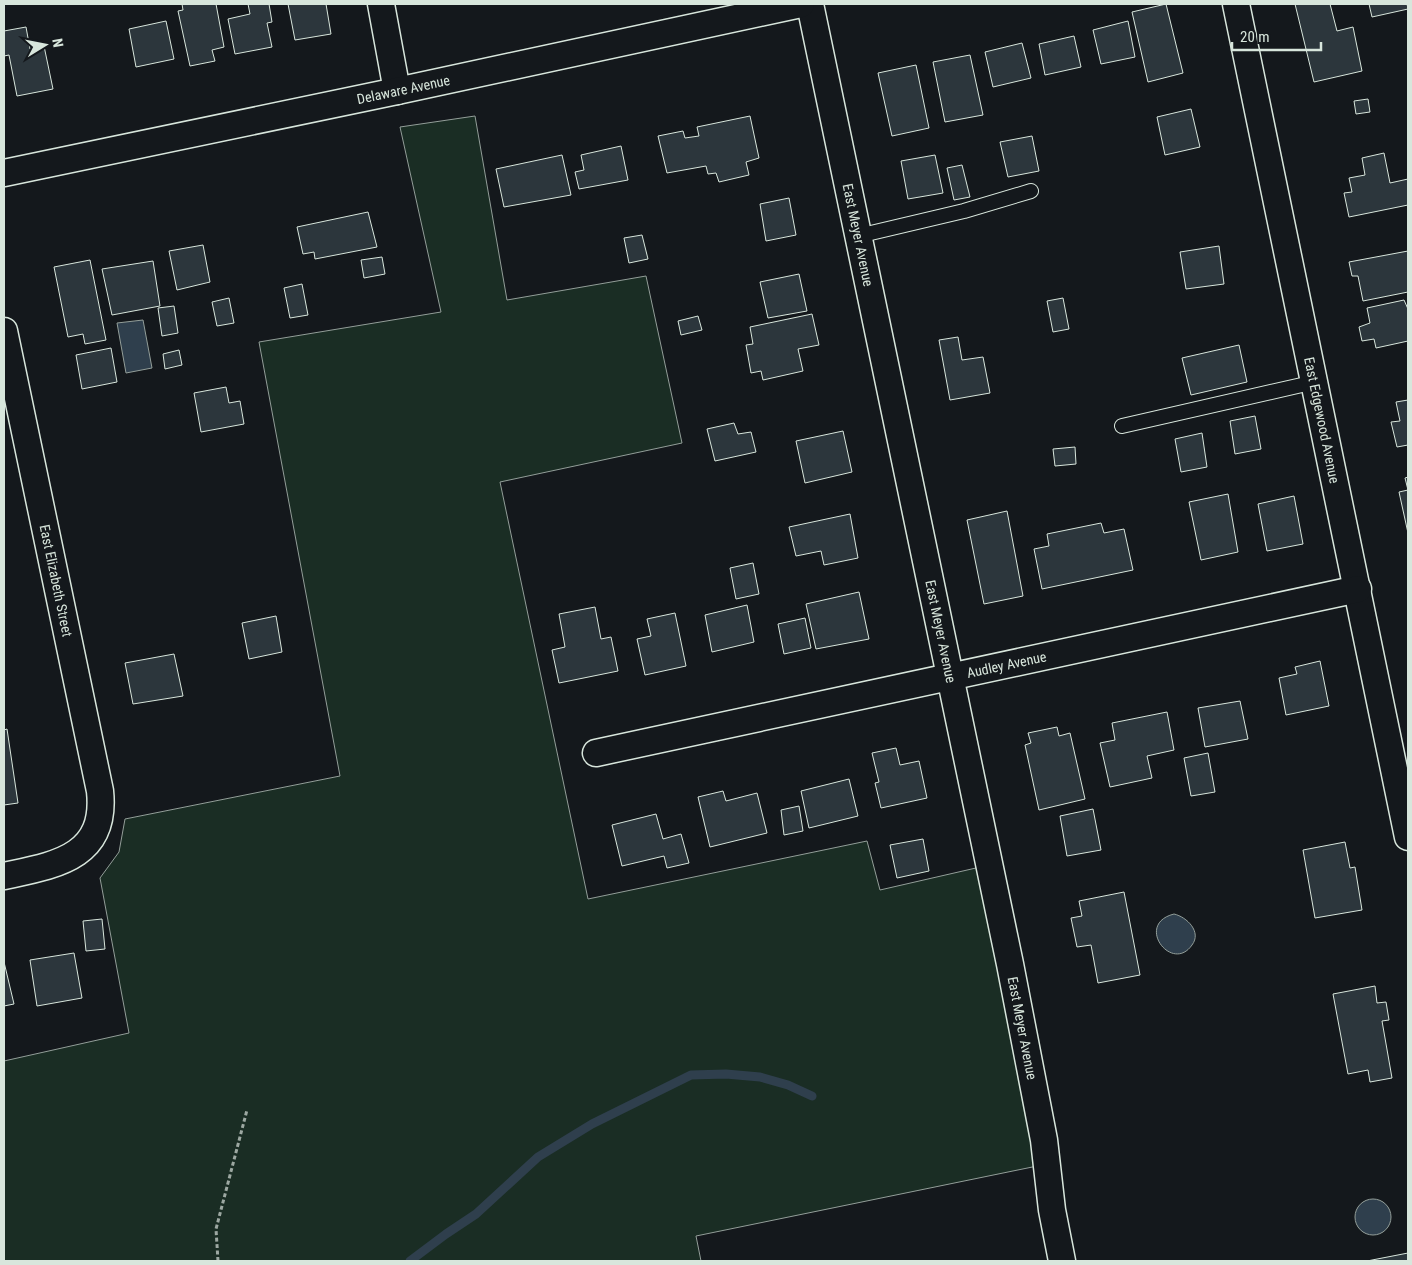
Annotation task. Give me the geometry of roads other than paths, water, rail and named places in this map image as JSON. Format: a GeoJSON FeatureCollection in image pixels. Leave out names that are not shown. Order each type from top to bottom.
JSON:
{"type":"FeatureCollection","features":[{"type":"Feature","properties":{"kind":"street"},"geometry":{"type":"LineString","coordinates":[[381,4],[397,91]]}},
{"type":"Feature","properties":{"kind":"street","name":"Delaware Avenue"},"geometry":{"type":"LineString","coordinates":[[4,173],[801,4]]}},
{"type":"Feature","properties":{"kind":"street","name":"East Meyer Avenue"},"geometry":{"type":"LineString","coordinates":[[810,4],[1010,964],[1044,1140],[1052,1210],[1062,1261]]}},
{"type":"Feature","properties":{"kind":"street","name":"East Edgewood Avenue"},"geometry":{"type":"LineString","coordinates":[[1236,4],[1408,837]]}},
{"type":"Feature","properties":{"kind":"street","name":"East Elizabeth Street"},"geometry":{"type":"LineString","coordinates":[[4,331],[100,791],[101,806],[95,830],[80,850],[66,860],[51,866],[4,876]]}},
{"type":"Feature","properties":{"kind":"street","name":"Audley Avenue"},"geometry":{"type":"LineString","coordinates":[[596,753],[1358,590]]}},
{"type":"Feature","properties":{"kind":"lane"},"geometry":{"type":"LineString","coordinates":[[858,236],[964,212],[1031,191]]}},
{"type":"Feature","properties":{"kind":"lane"},"geometry":{"type":"LineString","coordinates":[[1122,426],[1315,382]]}},
{"type":"Feature","properties":{"kind":"water"},"geometry":{"type":"Polygon","coordinates":[[[143,320],[152,368],[126,373],[117,323],[143,320]]]}},
{"type":"Feature","properties":{"kind":"water"},"geometry":{"type":"Polygon","coordinates":[[[1174,914],[1184,918],[1192,926],[1195,935],[1192,945],[1184,952],[1175,954],[1167,951],[1160,944],[1157,936],[1157,927],[1162,919],[1174,914]]]}},
{"type":"Feature","properties":{"kind":"water"},"geometry":{"type":"Polygon","coordinates":[[[1373,1199],[1385,1205],[1391,1217],[1385,1229],[1373,1235],[1361,1229],[1355,1217],[1361,1205],[1373,1199]]]}},
{"type":"Feature","properties":{"kind":"waterway"},"geometry":{"type":"LineString","coordinates":[[410,1261],[476,1214],[538,1157],[592,1124],[691,1075],[726,1074],[760,1077],[788,1085],[812,1096]]}}]}
